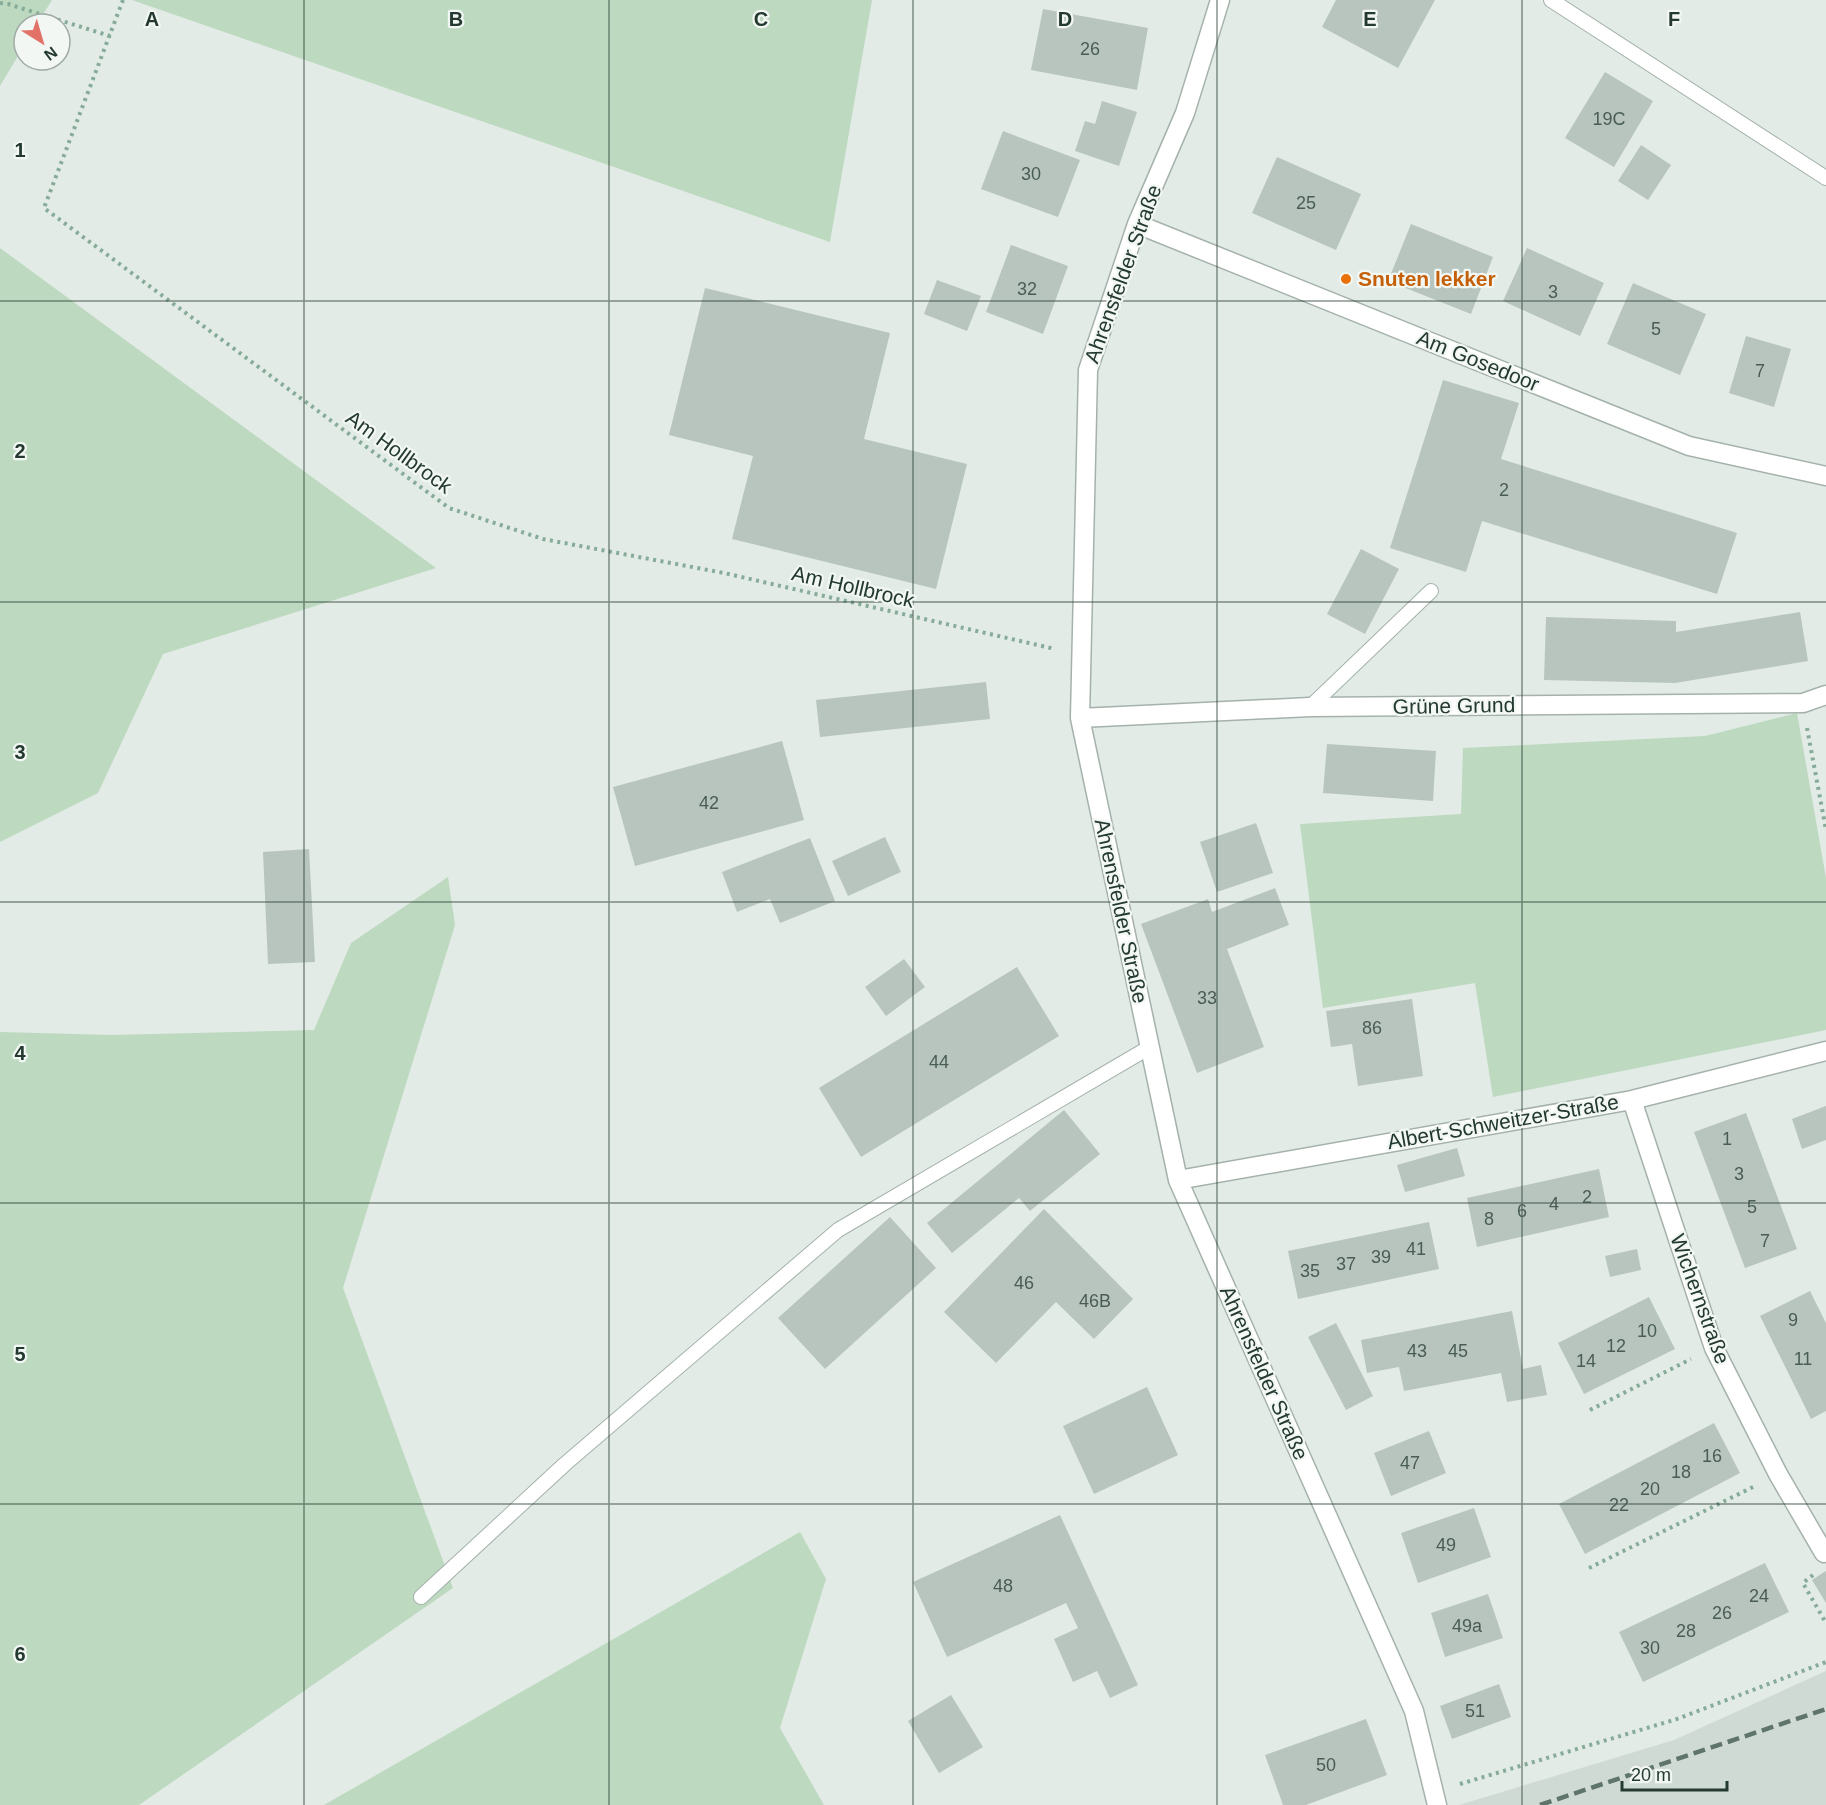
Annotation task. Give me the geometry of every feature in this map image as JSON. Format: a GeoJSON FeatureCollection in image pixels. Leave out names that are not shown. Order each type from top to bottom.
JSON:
{"type":"FeatureCollection","features":[{"type":"Feature","properties":{"kind":"street","name":"Ahrensfelder Straße"},"geometry":{"type":"LineString","coordinates":[[1220,0],[1185,113],[1137,224],[1088,370],[1080,718],[1178,1180],[1414,1711],[1436,1798]]}},
{"type":"Feature","properties":{"kind":"street","name":"Am Gosedoor"},"geometry":{"type":"LineString","coordinates":[[1137,224],[1689,446],[1826,476]]}},
{"type":"Feature","properties":{"kind":"street","name":"Grüne Grund"},"geometry":{"type":"LineString","coordinates":[[1080,718],[1310,707],[1803,702],[1826,695]]}},
{"type":"Feature","properties":{"kind":"street","name":"Albert-Schweitzer-Straße"},"geometry":{"type":"LineString","coordinates":[[1178,1180],[1632,1100],[1826,1051]]}},
{"type":"Feature","properties":{"kind":"street","name":"Wichernstraße"},"geometry":{"type":"LineString","coordinates":[[1632,1100],[1714,1348],[1821,1562]]}},
{"type":"Feature","properties":{"kind":"lane"},"geometry":{"type":"LineString","coordinates":[[1551,0],[1826,178]]}},
{"type":"Feature","properties":{"kind":"lane"},"geometry":{"type":"LineString","coordinates":[[1310,707],[1431,591]]}},
{"type":"Feature","properties":{"kind":"lane"},"geometry":{"type":"LineString","coordinates":[[421,1597],[565,1464],[838,1230],[1150,1047]]}},
{"type":"Feature","properties":{"kind":"path"},"geometry":{"type":"LineString","coordinates":[[0,3],[110,36],[123,0]]}},
{"type":"Feature","properties":{"kind":"path","name":"Am Hollbrock"},"geometry":{"type":"LineString","coordinates":[[110,36],[44,208],[449,508],[543,539],[724,573],[1082,655]]}},
{"type":"Feature","properties":{"kind":"path"},"geometry":{"type":"LineString","coordinates":[[1803,702],[1826,830]]}},
{"type":"Feature","properties":{"kind":"path"},"geometry":{"type":"LineString","coordinates":[[1590,1410],[1714,1348]]}},
{"type":"Feature","properties":{"kind":"path"},"geometry":{"type":"LineString","coordinates":[[1589,1568],[1778,1474]]}},
{"type":"Feature","properties":{"kind":"path"},"geometry":{"type":"LineString","coordinates":[[1821,1562],[1803,1583],[1826,1623]]}},
{"type":"Feature","properties":{"kind":"path"},"geometry":{"type":"LineString","coordinates":[[1436,1798],[1677,1719],[1826,1662]]}},
{"type":"Feature","properties":{"kind":"shaded area"},"geometry":{"type":"Polygon","coordinates":[[[1826,1671],[1826,1805],[1459,1805],[1674,1740],[1826,1671]]]}},
{"type":"Feature","properties":{"kind":"green space"},"geometry":{"type":"Polygon","coordinates":[[[0,0],[52,0],[44,12],[12,12],[12,66],[0,86],[0,0]]]}},
{"type":"Feature","properties":{"kind":"green space"},"geometry":{"type":"Polygon","coordinates":[[[132,0],[872,0],[830,242],[132,0]]]}},
{"type":"Feature","properties":{"kind":"green space"},"geometry":{"type":"Polygon","coordinates":[[[0,248],[436,568],[163,654],[98,793],[0,842],[0,248]]]}},
{"type":"Feature","properties":{"kind":"green space"},"geometry":{"type":"Polygon","coordinates":[[[1797,713],[1826,878],[1826,1030],[1493,1097],[1475,983],[1323,1008],[1300,824],[1461,814],[1463,748],[1705,736],[1797,713]]]}},
{"type":"Feature","properties":{"kind":"green space"},"geometry":{"type":"Polygon","coordinates":[[[448,877],[455,925],[343,1288],[453,1588],[139,1805],[0,1805],[0,1032],[112,1035],[314,1030],[351,943],[448,877]]]}},
{"type":"Feature","properties":{"kind":"green space"},"geometry":{"type":"Polygon","coordinates":[[[800,1532],[826,1579],[780,1728],[824,1805],[324,1805],[800,1532]]]}},
{"type":"Feature","properties":{"kind":"building"},"geometry":{"type":"Polygon","coordinates":[[[1336,0],[1435,0],[1398,68],[1322,27],[1336,0]]]}},
{"type":"Feature","properties":{"kind":"building"},"geometry":{"type":"Polygon","coordinates":[[[1043,9],[1148,28],[1137,90],[1031,70],[1043,9]]]}},
{"type":"Feature","properties":{"kind":"building"},"geometry":{"type":"Polygon","coordinates":[[[1605,72],[1653,101],[1614,167],[1565,138],[1605,72]]]}},
{"type":"Feature","properties":{"kind":"building"},"geometry":{"type":"Polygon","coordinates":[[[1102,101],[1137,112],[1119,166],[1075,151],[1085,121],[1095,124],[1102,101]]]}},
{"type":"Feature","properties":{"kind":"building"},"geometry":{"type":"Polygon","coordinates":[[[1003,131],[1080,160],[1058,217],[981,189],[1003,131]]]}},
{"type":"Feature","properties":{"kind":"building"},"geometry":{"type":"Polygon","coordinates":[[[1641,145],[1671,165],[1648,200],[1618,181],[1641,145]]]}},
{"type":"Feature","properties":{"kind":"building"},"geometry":{"type":"Polygon","coordinates":[[[1277,157],[1361,194],[1336,250],[1252,213],[1277,157]]]}},
{"type":"Feature","properties":{"kind":"building"},"geometry":{"type":"Polygon","coordinates":[[[1411,224],[1493,257],[1471,314],[1388,281],[1411,224]]]}},
{"type":"Feature","properties":{"kind":"building"},"geometry":{"type":"Polygon","coordinates":[[[1011,245],[1068,266],[1043,334],[986,312],[1011,245]]]}},
{"type":"Feature","properties":{"kind":"building"},"geometry":{"type":"Polygon","coordinates":[[[1527,248],[1604,283],[1580,336],[1503,301],[1527,248]]]}},
{"type":"Feature","properties":{"kind":"building"},"geometry":{"type":"Polygon","coordinates":[[[937,280],[981,296],[967,331],[924,314],[937,280]]]}},
{"type":"Feature","properties":{"kind":"building"},"geometry":{"type":"Polygon","coordinates":[[[1633,283],[1706,314],[1680,375],[1607,344],[1633,283]]]}},
{"type":"Feature","properties":{"kind":"building"},"geometry":{"type":"Polygon","coordinates":[[[705,288],[890,333],[864,439],[967,464],[936,589],[732,539],[753,456],[669,435],[705,288]]]}},
{"type":"Feature","properties":{"kind":"building"},"geometry":{"type":"Polygon","coordinates":[[[1746,336],[1791,349],[1774,407],[1729,393],[1746,336]]]}},
{"type":"Feature","properties":{"kind":"building"},"geometry":{"type":"Polygon","coordinates":[[[1443,380],[1519,403],[1501,459],[1737,533],[1717,594],[1482,521],[1466,572],[1390,548],[1443,380]]]}},
{"type":"Feature","properties":{"kind":"building"},"geometry":{"type":"Polygon","coordinates":[[[1361,549],[1399,569],[1365,634],[1327,614],[1361,549]]]}},
{"type":"Feature","properties":{"kind":"building"},"geometry":{"type":"Polygon","coordinates":[[[1800,612],[1808,661],[1675,683],[1544,680],[1546,617],[1676,621],[1676,632],[1800,612]]]}},
{"type":"Feature","properties":{"kind":"building"},"geometry":{"type":"Polygon","coordinates":[[[986,682],[990,719],[820,737],[816,700],[986,682]]]}},
{"type":"Feature","properties":{"kind":"building"},"geometry":{"type":"Polygon","coordinates":[[[782,741],[804,820],[635,866],[613,787],[782,741]]]}},
{"type":"Feature","properties":{"kind":"building"},"geometry":{"type":"Polygon","coordinates":[[[1327,744],[1436,751],[1433,801],[1323,793],[1327,744]]]}},
{"type":"Feature","properties":{"kind":"building"},"geometry":{"type":"Polygon","coordinates":[[[1256,823],[1273,873],[1217,892],[1200,842],[1256,823]]]}},
{"type":"Feature","properties":{"kind":"building"},"geometry":{"type":"Polygon","coordinates":[[[885,837],[901,872],[848,896],[832,861],[885,837]]]}},
{"type":"Feature","properties":{"kind":"building"},"geometry":{"type":"Polygon","coordinates":[[[810,838],[835,901],[780,923],[770,899],[737,912],[722,872],[810,838]]]}},
{"type":"Feature","properties":{"kind":"building"},"geometry":{"type":"Polygon","coordinates":[[[309,849],[315,962],[268,964],[263,852],[309,849]]]}},
{"type":"Feature","properties":{"kind":"building"},"geometry":{"type":"Polygon","coordinates":[[[1275,888],[1289,925],[1227,949],[1264,1047],[1197,1073],[1141,924],[1208,899],[1212,912],[1275,888]]]}},
{"type":"Feature","properties":{"kind":"building"},"geometry":{"type":"Polygon","coordinates":[[[904,959],[925,987],[886,1016],[865,987],[904,959]]]}},
{"type":"Feature","properties":{"kind":"building"},"geometry":{"type":"Polygon","coordinates":[[[1017,967],[1059,1036],[861,1157],[819,1088],[1017,967]]]}},
{"type":"Feature","properties":{"kind":"building"},"geometry":{"type":"Polygon","coordinates":[[[1412,999],[1423,1076],[1358,1086],[1352,1044],[1331,1047],[1326,1011],[1412,999]]]}},
{"type":"Feature","properties":{"kind":"building"},"geometry":{"type":"Polygon","coordinates":[[[1826,1106],[1826,1140],[1802,1149],[1792,1119],[1826,1106]]]}},
{"type":"Feature","properties":{"kind":"building"},"geometry":{"type":"Polygon","coordinates":[[[1064,1110],[1100,1154],[1030,1211],[1019,1198],[952,1253],[927,1223],[1064,1110]]]}},
{"type":"Feature","properties":{"kind":"building"},"geometry":{"type":"Polygon","coordinates":[[[1746,1113],[1797,1249],[1745,1268],[1694,1132],[1746,1113]]]}},
{"type":"Feature","properties":{"kind":"building"},"geometry":{"type":"Polygon","coordinates":[[[1457,1148],[1465,1176],[1405,1192],[1397,1165],[1457,1148]]]}},
{"type":"Feature","properties":{"kind":"building"},"geometry":{"type":"Polygon","coordinates":[[[1599,1169],[1609,1217],[1477,1247],[1467,1198],[1599,1169]]]}},
{"type":"Feature","properties":{"kind":"building"},"geometry":{"type":"Polygon","coordinates":[[[1044,1209],[1133,1299],[1094,1339],[1056,1302],[996,1363],[944,1312],[1044,1209]]]}},
{"type":"Feature","properties":{"kind":"building"},"geometry":{"type":"Polygon","coordinates":[[[890,1217],[936,1268],[825,1369],[778,1318],[890,1217]]]}},
{"type":"Feature","properties":{"kind":"building"},"geometry":{"type":"Polygon","coordinates":[[[1429,1222],[1439,1269],[1298,1299],[1288,1251],[1429,1222]]]}},
{"type":"Feature","properties":{"kind":"building"},"geometry":{"type":"Polygon","coordinates":[[[1637,1249],[1641,1270],[1610,1277],[1605,1256],[1637,1249]]]}},
{"type":"Feature","properties":{"kind":"building"},"geometry":{"type":"Polygon","coordinates":[[[1810,1291],[1826,1323],[1826,1411],[1811,1419],[1760,1316],[1810,1291]]]}},
{"type":"Feature","properties":{"kind":"building"},"geometry":{"type":"Polygon","coordinates":[[[1649,1297],[1675,1349],[1584,1394],[1558,1343],[1649,1297]]]}},
{"type":"Feature","properties":{"kind":"building"},"geometry":{"type":"Polygon","coordinates":[[[1512,1311],[1523,1369],[1541,1365],[1547,1395],[1507,1402],[1501,1373],[1404,1391],[1399,1367],[1367,1373],[1361,1340],[1512,1311]]]}},
{"type":"Feature","properties":{"kind":"building"},"geometry":{"type":"Polygon","coordinates":[[[1336,1323],[1373,1396],[1346,1410],[1308,1337],[1336,1323]]]}},
{"type":"Feature","properties":{"kind":"building"},"geometry":{"type":"Polygon","coordinates":[[[1147,1387],[1178,1455],[1094,1494],[1063,1426],[1147,1387]]]}},
{"type":"Feature","properties":{"kind":"building"},"geometry":{"type":"Polygon","coordinates":[[[1714,1423],[1740,1473],[1585,1554],[1559,1504],[1714,1423]]]}},
{"type":"Feature","properties":{"kind":"building"},"geometry":{"type":"Polygon","coordinates":[[[1429,1431],[1446,1473],[1391,1496],[1374,1453],[1429,1431]]]}},
{"type":"Feature","properties":{"kind":"building"},"geometry":{"type":"Polygon","coordinates":[[[1474,1508],[1491,1557],[1418,1583],[1401,1533],[1474,1508]]]}},
{"type":"Feature","properties":{"kind":"building"},"geometry":{"type":"Polygon","coordinates":[[[1060,1515],[1138,1685],[1110,1698],[1097,1671],[1073,1682],[1054,1639],[1078,1628],[1066,1603],[947,1657],[913,1582],[1060,1515]]]}},
{"type":"Feature","properties":{"kind":"building"},"geometry":{"type":"Polygon","coordinates":[[[1765,1563],[1789,1612],[1643,1682],[1619,1632],[1765,1563]]]}},
{"type":"Feature","properties":{"kind":"building"},"geometry":{"type":"Polygon","coordinates":[[[1826,1571],[1826,1603],[1812,1580],[1826,1571]]]}},
{"type":"Feature","properties":{"kind":"building"},"geometry":{"type":"Polygon","coordinates":[[[1488,1594],[1503,1638],[1445,1657],[1431,1613],[1488,1594]]]}},
{"type":"Feature","properties":{"kind":"building"},"geometry":{"type":"Polygon","coordinates":[[[1499,1684],[1511,1717],[1452,1739],[1440,1706],[1499,1684]]]}},
{"type":"Feature","properties":{"kind":"building"},"geometry":{"type":"Polygon","coordinates":[[[951,1695],[983,1747],[939,1773],[908,1721],[951,1695]]]}},
{"type":"Feature","properties":{"kind":"building"},"geometry":{"type":"Polygon","coordinates":[[[1366,1719],[1387,1775],[1306,1805],[1283,1805],[1265,1755],[1366,1719]]]}},
{"type":"Feature","properties":{"kind":"railway"},"geometry":{"type":"LineString","coordinates":[[1540,1805],[1826,1709]]}},
{"type":"Feature","properties":{"kind":"place","name":"Snuten lekker"},"geometry":{"type":"Point","coordinates":[1346,279]}}]}
